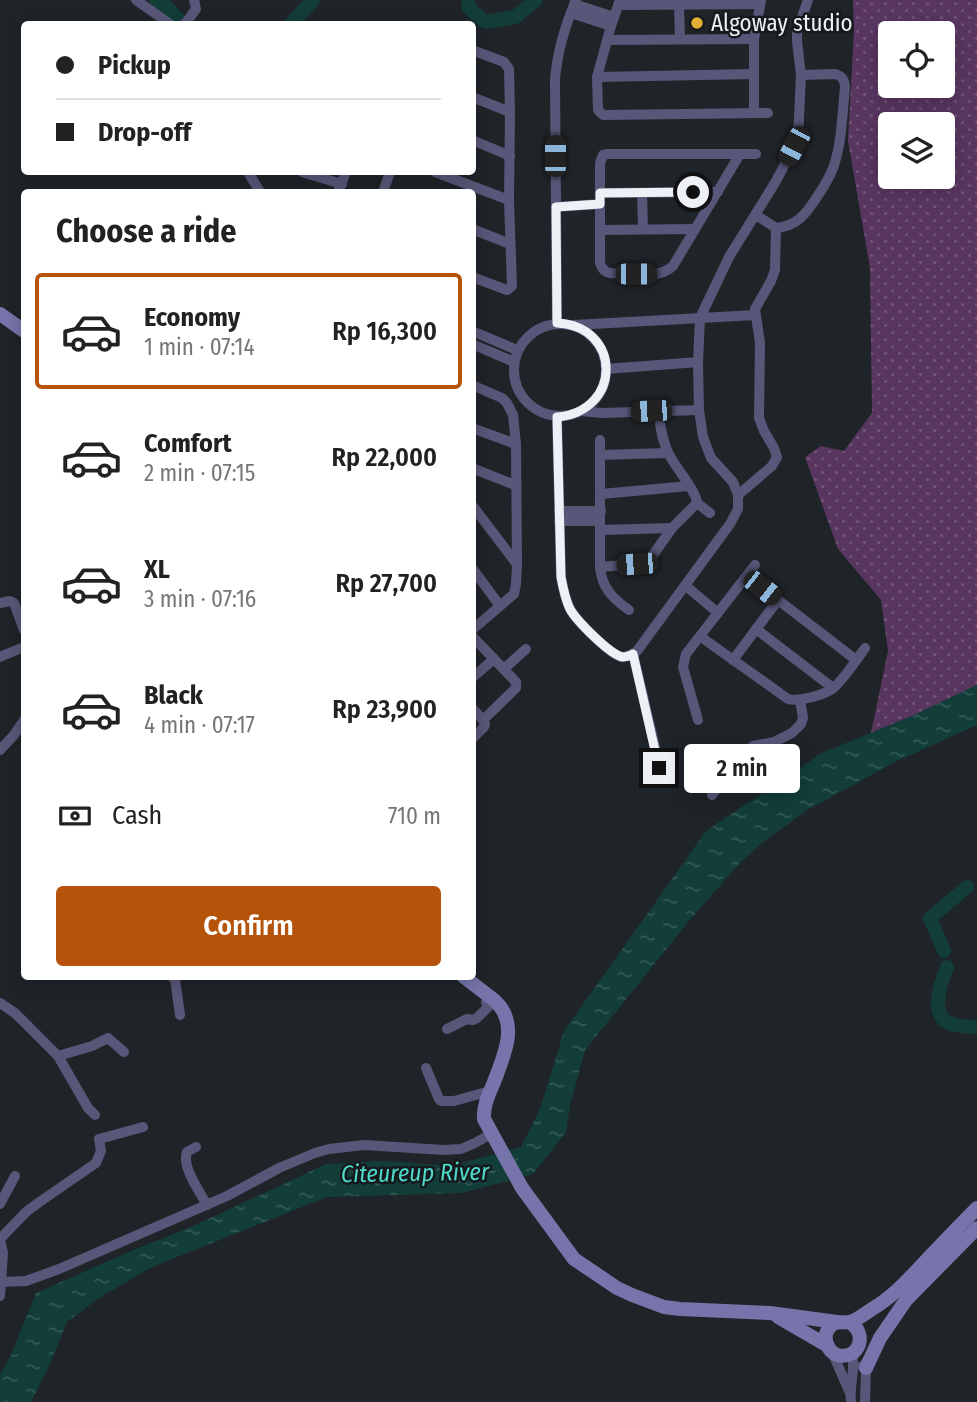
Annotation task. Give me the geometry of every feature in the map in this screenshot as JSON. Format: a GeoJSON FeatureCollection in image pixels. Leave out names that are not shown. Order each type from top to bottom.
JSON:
{"type":"FeatureCollection","features":[{"type":"Feature","properties":{"kind":"street"},"geometry":{"type":"LineString","coordinates":[[136,0],[166,21]]}},
{"type":"Feature","properties":{"kind":"street"},"geometry":{"type":"LineString","coordinates":[[187,21],[197,7],[194,0]]}},
{"type":"Feature","properties":{"kind":"street"},"geometry":{"type":"LineString","coordinates":[[557,417],[561,577],[569,607],[580,624],[616,654],[625,657],[633,654],[686,586],[735,516],[739,502],[733,482],[707,451],[703,438],[699,410],[700,318],[729,257],[756,215],[798,139],[801,75],[797,31],[808,0]]}},
{"type":"Feature","properties":{"kind":"street"},"geometry":{"type":"LineString","coordinates":[[754,113],[754,39],[760,2],[679,5],[619,3],[597,77],[598,110],[603,115],[768,113]]}},
{"type":"Feature","properties":{"kind":"street"},"geometry":{"type":"LineString","coordinates":[[679,5],[680,40]]}},
{"type":"Feature","properties":{"kind":"street"},"geometry":{"type":"LineString","coordinates":[[557,323],[555,67],[559,45],[574,6],[612,22]]}},
{"type":"Feature","properties":{"kind":"street"},"geometry":{"type":"LineString","coordinates":[[607,40],[754,39]]}},
{"type":"Feature","properties":{"kind":"street"},"geometry":{"type":"LineString","coordinates":[[476,52],[504,62],[508,67],[513,284],[507,290],[476,278]]}},
{"type":"Feature","properties":{"kind":"street"},"geometry":{"type":"LineString","coordinates":[[597,77],[754,74]]}},
{"type":"Feature","properties":{"kind":"street"},"geometry":{"type":"LineString","coordinates":[[756,215],[776,228],[793,223],[806,214],[827,180],[836,158],[844,80],[835,74],[801,75]]}},
{"type":"Feature","properties":{"kind":"street"},"geometry":{"type":"LineString","coordinates":[[476,99],[510,112]]}},
{"type":"Feature","properties":{"kind":"street"},"geometry":{"type":"LineString","coordinates":[[476,143],[510,156]]}},
{"type":"Feature","properties":{"kind":"street"},"geometry":{"type":"LineString","coordinates":[[740,154],[673,266],[660,274],[611,274],[604,271],[600,263],[600,163],[603,156],[608,154],[740,154],[755,154]]}},
{"type":"Feature","properties":{"kind":"street"},"geometry":{"type":"LineString","coordinates":[[309,175],[340,188]]}},
{"type":"Feature","properties":{"kind":"street"},"geometry":{"type":"LineString","coordinates":[[443,175],[509,201]]}},
{"type":"Feature","properties":{"kind":"street"},"geometry":{"type":"LineString","coordinates":[[556,207],[642,192],[718,192]]}},
{"type":"Feature","properties":{"kind":"street"},"geometry":{"type":"LineString","coordinates":[[642,192],[643,229]]}},
{"type":"Feature","properties":{"kind":"street"},"geometry":{"type":"LineString","coordinates":[[738,495],[772,466],[777,457],[759,418],[760,343],[755,315],[756,306],[775,270],[776,228]]}},
{"type":"Feature","properties":{"kind":"street"},"geometry":{"type":"LineString","coordinates":[[600,230],[695,229]]}},
{"type":"Feature","properties":{"kind":"street"},"geometry":{"type":"LineString","coordinates":[[476,231],[510,244]]}},
{"type":"Feature","properties":{"kind":"street"},"geometry":{"type":"LineString","coordinates":[[0,314],[21,329]]}},
{"type":"Feature","properties":{"kind":"street"},"geometry":{"type":"LineString","coordinates":[[574,326],[755,315]]}},
{"type":"Feature","properties":{"kind":"street"},"geometry":{"type":"LineString","coordinates":[[557,323],[584,330],[598,344],[605,358],[606,369],[604,386],[595,401],[582,411],[557,417],[544,414],[523,399],[513,375],[517,350],[527,337],[541,327],[557,323]]}},
{"type":"Feature","properties":{"kind":"street"},"geometry":{"type":"LineString","coordinates":[[598,344],[603,331],[610,323]]}},
{"type":"Feature","properties":{"kind":"street"},"geometry":{"type":"LineString","coordinates":[[476,333],[517,350]]}},
{"type":"Feature","properties":{"kind":"street"},"geometry":{"type":"LineString","coordinates":[[476,346],[514,362]]}},
{"type":"Feature","properties":{"kind":"street"},"geometry":{"type":"LineString","coordinates":[[606,369],[698,362]]}},
{"type":"Feature","properties":{"kind":"street"},"geometry":{"type":"LineString","coordinates":[[476,387],[495,394],[507,403],[513,415],[516,444],[517,564],[515,589],[511,597],[476,627]]}},
{"type":"Feature","properties":{"kind":"street"},"geometry":{"type":"LineString","coordinates":[[582,411],[602,413],[699,410]]}},
{"type":"Feature","properties":{"kind":"street"},"geometry":{"type":"LineString","coordinates":[[660,424],[668,453],[696,494],[697,503],[710,513]]}},
{"type":"Feature","properties":{"kind":"street"},"geometry":{"type":"LineString","coordinates":[[476,429],[516,444]]}},
{"type":"Feature","properties":{"kind":"street"},"geometry":{"type":"LineString","coordinates":[[600,440],[600,567],[606,589],[629,610]]}},
{"type":"Feature","properties":{"kind":"street"},"geometry":{"type":"LineString","coordinates":[[600,455],[668,453]]}},
{"type":"Feature","properties":{"kind":"street"},"geometry":{"type":"LineString","coordinates":[[476,470],[515,485]]}},
{"type":"Feature","properties":{"kind":"street"},"geometry":{"type":"LineString","coordinates":[[601,494],[689,486]]}},
{"type":"Feature","properties":{"kind":"street"},"geometry":{"type":"LineString","coordinates":[[600,567],[646,561],[672,528],[697,503]]}},
{"type":"Feature","properties":{"kind":"street"},"geometry":{"type":"LineString","coordinates":[[476,510],[517,564]]}},
{"type":"Feature","properties":{"kind":"street"},"geometry":{"type":"LineString","coordinates":[[559,516],[672,528]]}},
{"type":"Feature","properties":{"kind":"street"},"geometry":{"type":"LineString","coordinates":[[698,720],[684,667],[687,654],[755,565]]}},
{"type":"Feature","properties":{"kind":"street"},"geometry":{"type":"LineString","coordinates":[[476,573],[500,606]]}},
{"type":"Feature","properties":{"kind":"street"},"geometry":{"type":"LineString","coordinates":[[747,576],[856,660]]}},
{"type":"Feature","properties":{"kind":"street"},"geometry":{"type":"LineString","coordinates":[[686,586],[718,613]]}},
{"type":"Feature","properties":{"kind":"street"},"geometry":{"type":"LineString","coordinates":[[733,660],[778,600]]}},
{"type":"Feature","properties":{"kind":"street"},"geometry":{"type":"LineString","coordinates":[[0,603],[14,603],[21,622]]}},
{"type":"Feature","properties":{"kind":"street"},"geometry":{"type":"LineString","coordinates":[[756,629],[834,688]]}},
{"type":"Feature","properties":{"kind":"street"},"geometry":{"type":"LineString","coordinates":[[701,637],[788,699],[800,700],[834,688],[865,648]]}},
{"type":"Feature","properties":{"kind":"street"},"geometry":{"type":"LineString","coordinates":[[476,640],[516,681],[516,688],[483,720]]}},
{"type":"Feature","properties":{"kind":"street"},"geometry":{"type":"LineString","coordinates":[[0,657],[21,648]]}},
{"type":"Feature","properties":{"kind":"street"},"geometry":{"type":"LineString","coordinates":[[504,669],[526,649]]}},
{"type":"Feature","properties":{"kind":"street"},"geometry":{"type":"LineString","coordinates":[[633,654],[658,760],[659,775]]}},
{"type":"Feature","properties":{"kind":"street"},"geometry":{"type":"LineString","coordinates":[[476,675],[494,659]]}},
{"type":"Feature","properties":{"kind":"street"},"geometry":{"type":"LineString","coordinates":[[712,795],[752,746],[774,742],[792,733],[801,724],[803,718],[800,700]]}},
{"type":"Feature","properties":{"kind":"street"},"geometry":{"type":"LineString","coordinates":[[476,712],[485,724],[476,735]]}},
{"type":"Feature","properties":{"kind":"street"},"geometry":{"type":"LineString","coordinates":[[0,750],[21,724]]}},
{"type":"Feature","properties":{"kind":"street"},"geometry":{"type":"LineString","coordinates":[[175,980],[180,1015]]}},
{"type":"Feature","properties":{"kind":"street"},"geometry":{"type":"LineString","coordinates":[[468,980],[501,1009],[509,1036],[490,1091],[484,1119],[522,1188],[574,1259],[625,1292],[664,1307],[770,1313],[848,1325],[880,1338]]}},
{"type":"Feature","properties":{"kind":"street"},"geometry":{"type":"LineString","coordinates":[[447,1029],[467,1019],[477,1018],[489,1006],[486,1002],[490,997]]}},
{"type":"Feature","properties":{"kind":"street"},"geometry":{"type":"LineString","coordinates":[[1,1007],[15,1013],[58,1056],[86,1105],[95,1115]]}},
{"type":"Feature","properties":{"kind":"street"},"geometry":{"type":"LineString","coordinates":[[58,1056],[92,1046],[108,1038],[124,1052]]}},
{"type":"Feature","properties":{"kind":"street"},"geometry":{"type":"LineString","coordinates":[[426,1068],[441,1101],[454,1101],[490,1091]]}},
{"type":"Feature","properties":{"kind":"street"},"geometry":{"type":"LineString","coordinates":[[0,1296],[3,1253],[0,1239],[26,1212],[96,1163],[101,1151],[99,1139],[143,1127]]}},
{"type":"Feature","properties":{"kind":"street"},"geometry":{"type":"LineString","coordinates":[[1,1282],[26,1281],[59,1269],[243,1189],[286,1164],[329,1149],[364,1145],[452,1150],[493,1137]]}},
{"type":"Feature","properties":{"kind":"street"},"geometry":{"type":"LineString","coordinates":[[196,1147],[187,1152],[185,1158],[207,1205]]}},
{"type":"Feature","properties":{"kind":"street"},"geometry":{"type":"LineString","coordinates":[[0,1204],[15,1176]]}},
{"type":"Feature","properties":{"kind":"street"},"geometry":{"type":"LineString","coordinates":[[850,1398],[826,1337],[829,1328],[848,1325],[897,1291],[977,1208]]}},
{"type":"Feature","properties":{"kind":"street"},"geometry":{"type":"LineString","coordinates":[[857,1361],[880,1338],[906,1300],[977,1228]]}},
{"type":"Feature","properties":{"kind":"street"},"geometry":{"type":"LineString","coordinates":[[770,1313],[838,1355],[857,1361]]}},
{"type":"Feature","properties":{"kind":"street"},"geometry":{"type":"LineString","coordinates":[[848,1325],[860,1342],[850,1398]]}},
{"type":"Feature","properties":{"kind":"street"},"geometry":{"type":"LineString","coordinates":[[857,1361],[865,1402]]}},
{"type":"Feature","properties":{"kind":"shaded area"},"geometry":{"type":"Polygon","coordinates":[[[853,0],[977,0],[977,685],[871,733],[888,651],[881,600],[838,549],[805,457],[821,446],[844,451],[872,413],[870,268],[848,141],[853,0]]]}},
{"type":"Feature","properties":{"kind":"water","name":"Citeureup River"},"geometry":{"type":"Polygon","coordinates":[[[977,685],[977,725],[895,762],[809,809],[763,842],[739,864],[689,921],[585,1050],[570,1105],[566,1132],[533,1174],[462,1193],[327,1197],[152,1267],[99,1298],[67,1322],[31,1402],[0,1402],[0,1374],[11,1355],[36,1293],[189,1228],[326,1164],[386,1161],[451,1166],[521,1147],[540,1109],[564,1031],[706,831],[822,753],[912,716],[977,685]]]}},
{"type":"Feature","properties":{"kind":"waterway"},"geometry":{"type":"LineString","coordinates":[[156,0],[166,6],[179,21]]}},
{"type":"Feature","properties":{"kind":"waterway"},"geometry":{"type":"LineString","coordinates":[[294,21],[313,0]]}},
{"type":"Feature","properties":{"kind":"waterway"},"geometry":{"type":"LineString","coordinates":[[468,0],[469,8],[485,22],[515,17],[536,0]]}},
{"type":"Feature","properties":{"kind":"waterway"},"geometry":{"type":"LineString","coordinates":[[944,951],[930,918],[967,887]]}},
{"type":"Feature","properties":{"kind":"waterway"},"geometry":{"type":"LineString","coordinates":[[947,967],[938,997],[939,1013],[952,1024],[977,1028]]}},
{"type":"Feature","properties":{"kind":"place","name":"Algoway studio"},"geometry":{"type":"Point","coordinates":[697,23]}},
{"type":"Feature","properties":{"kind":"route"},"geometry":{"type":"LineString","coordinates":[[659,768],[633,654],[625,657],[616,654],[580,624],[569,607],[562,587],[557,417],[582,411],[595,401],[604,386],[606,369],[605,358],[593,338],[584,330],[557,323],[556,207],[600,204],[600,193],[693,192]]}}]}
